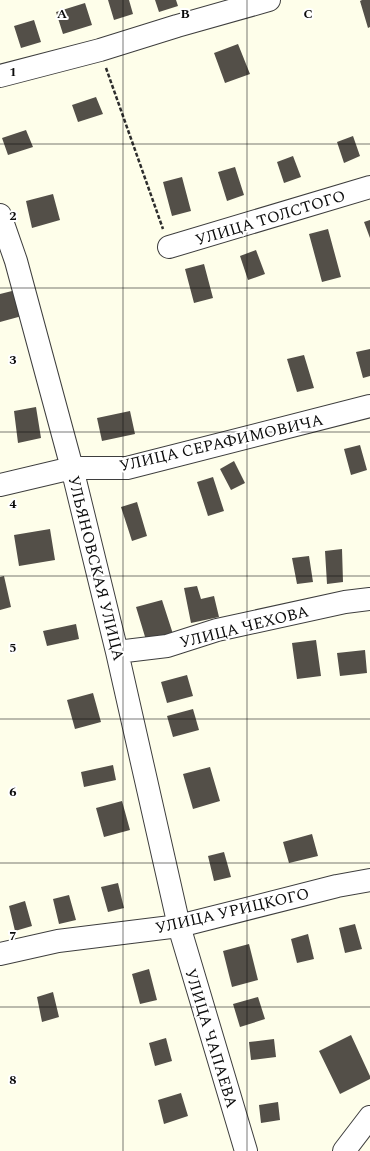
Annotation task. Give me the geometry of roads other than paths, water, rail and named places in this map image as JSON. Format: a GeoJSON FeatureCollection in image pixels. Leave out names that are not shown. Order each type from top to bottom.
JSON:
{"type":"FeatureCollection","features":[{"type":"Feature","properties":{"kind":"street"},"geometry":{"type":"LineString","coordinates":[[0,76],[100,50],[269,0]]}},
{"type":"Feature","properties":{"kind":"street","name":"УЛИЦА ТОЛСТОГО"},"geometry":{"type":"LineString","coordinates":[[169,247],[370,187]]}},
{"type":"Feature","properties":{"kind":"street","name":"УЛЬЯНОВСКАЯ УЛИЦА"},"geometry":{"type":"LineString","coordinates":[[0,215],[8,263],[72,468],[117,652],[179,926]]}},
{"type":"Feature","properties":{"kind":"street","name":"УЛИЦА СЕРАФИМОВИЧА"},"geometry":{"type":"LineString","coordinates":[[0,485],[72,468],[126,468],[370,406]]}},
{"type":"Feature","properties":{"kind":"street","name":"УЛИЦА ЧЕХОВА"},"geometry":{"type":"LineString","coordinates":[[117,652],[167,646],[217,630],[346,602],[370,599]]}},
{"type":"Feature","properties":{"kind":"street","name":"УЛИЦА УРИЦКОГО"},"geometry":{"type":"LineString","coordinates":[[0,954],[58,941],[179,926],[337,886],[370,880]]}},
{"type":"Feature","properties":{"kind":"street","name":"УЛИЦА ЧАПАЕВА"},"geometry":{"type":"LineString","coordinates":[[179,926],[246,1151]]}},
{"type":"Feature","properties":{"kind":"street"},"geometry":{"type":"LineString","coordinates":[[344,1151],[370,1117]]}}]}
